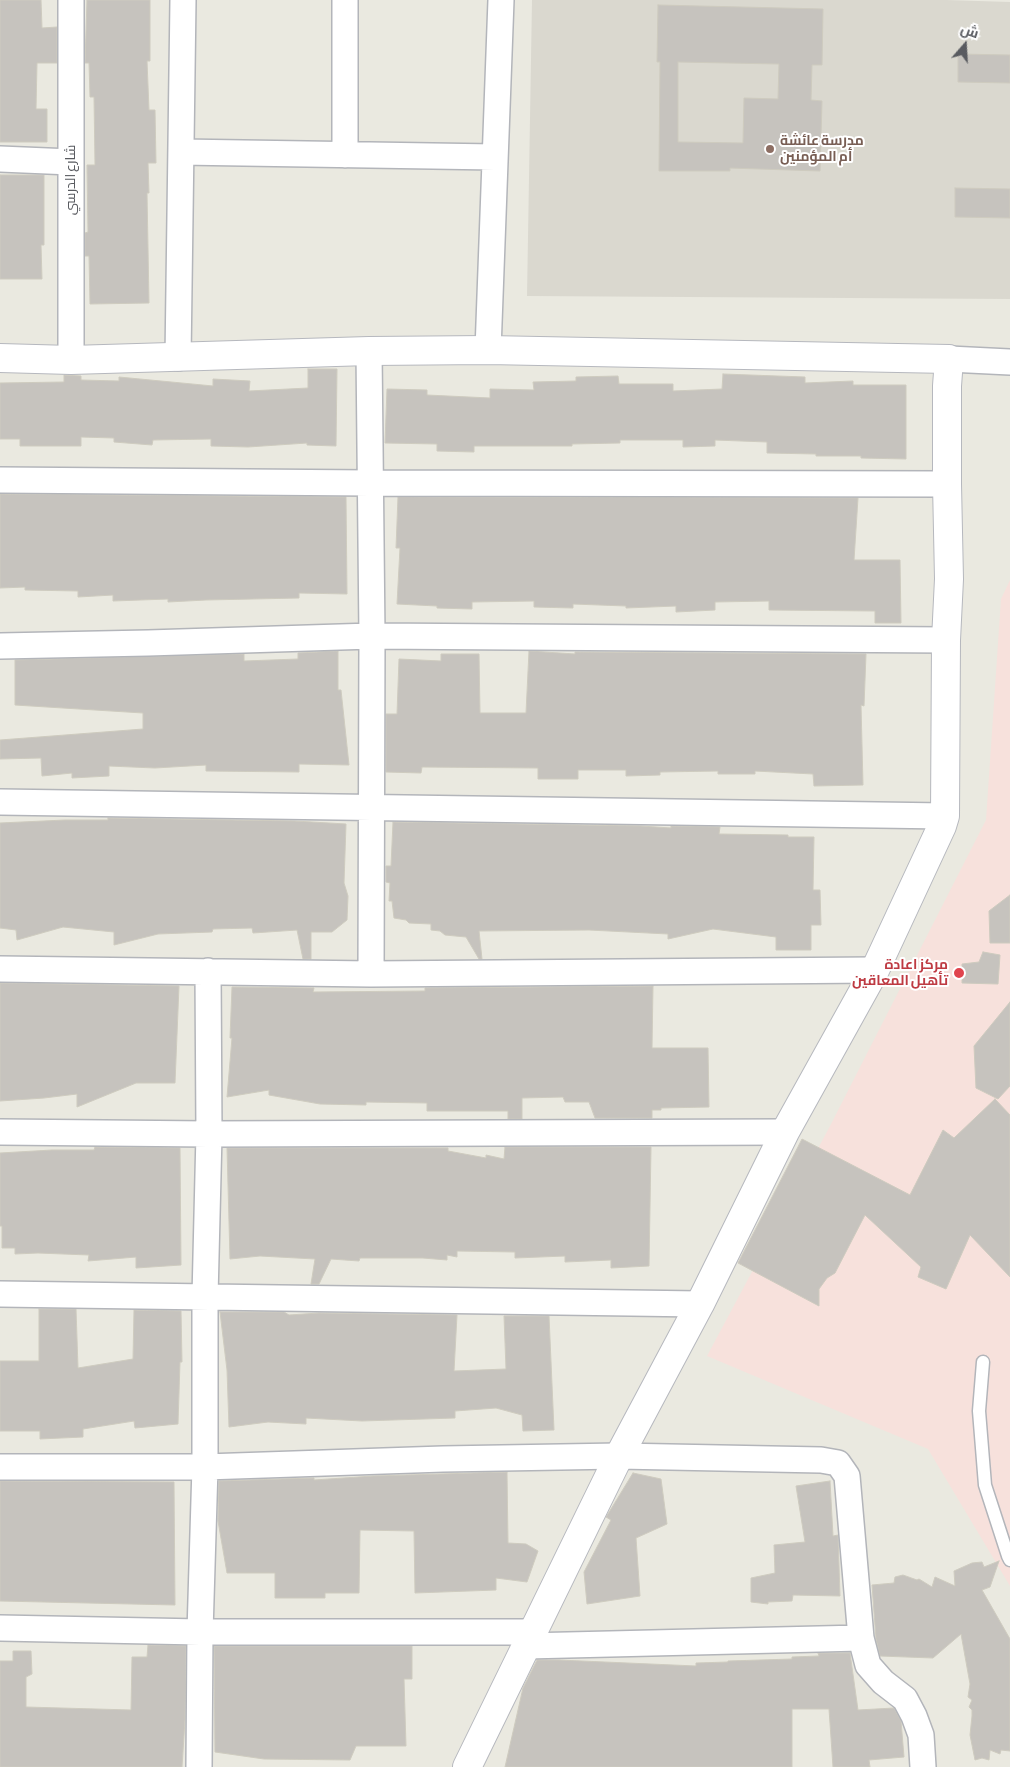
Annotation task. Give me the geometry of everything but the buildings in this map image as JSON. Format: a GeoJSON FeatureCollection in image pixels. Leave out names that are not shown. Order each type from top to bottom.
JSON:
{"type":"FeatureCollection","features":[{"type":"Feature","properties":{"kind":"street","name":"شارع الدرسي"},"geometry":{"type":"LineString","coordinates":[[71,0],[71,360]]}},
{"type":"Feature","properties":{"kind":"street"},"geometry":{"type":"LineString","coordinates":[[178,358],[183,0]]}},
{"type":"Feature","properties":{"kind":"street"},"geometry":{"type":"LineString","coordinates":[[345,0],[345,155]]}},
{"type":"Feature","properties":{"kind":"street"},"geometry":{"type":"LineString","coordinates":[[488,350],[501,0]]}},
{"type":"Feature","properties":{"kind":"street"},"geometry":{"type":"LineString","coordinates":[[181,152],[495,157]]}},
{"type":"Feature","properties":{"kind":"street"},"geometry":{"type":"LineString","coordinates":[[0,159],[71,162]]}},
{"type":"Feature","properties":{"kind":"street"},"geometry":{"type":"LineString","coordinates":[[0,358],[71,360],[488,350],[949,359],[1010,362]]}},
{"type":"Feature","properties":{"kind":"street"},"geometry":{"type":"LineString","coordinates":[[369,352],[372,636],[371,974]]}},
{"type":"Feature","properties":{"kind":"street"},"geometry":{"type":"LineString","coordinates":[[467,1767],[619,1456],[700,1304],[785,1132],[875,970],[937,839],[945,816],[946,640],[949,579],[947,386],[949,359]]}},
{"type":"Feature","properties":{"kind":"street"},"geometry":{"type":"LineString","coordinates":[[0,480],[947,484]]}},
{"type":"Feature","properties":{"kind":"street"},"geometry":{"type":"LineString","coordinates":[[0,646],[148,644],[372,636],[946,640]]}},
{"type":"Feature","properties":{"kind":"street"},"geometry":{"type":"LineString","coordinates":[[0,802],[945,816]]}},
{"type":"Feature","properties":{"kind":"street"},"geometry":{"type":"LineString","coordinates":[[0,969],[371,974],[875,970]]}},
{"type":"Feature","properties":{"kind":"street"},"geometry":{"type":"LineString","coordinates":[[199,1767],[209,1134],[208,971]]}},
{"type":"Feature","properties":{"kind":"street"},"geometry":{"type":"LineString","coordinates":[[0,1132],[209,1134],[785,1132]]}},
{"type":"Feature","properties":{"kind":"street"},"geometry":{"type":"LineString","coordinates":[[0,1294],[700,1304]]}},
{"type":"Feature","properties":{"kind":"street"},"geometry":{"type":"LineString","coordinates":[[0,1466],[204,1467],[443,1459],[619,1456],[821,1460],[838,1463],[848,1476],[861,1638],[868,1665],[883,1682],[905,1699],[921,1735],[923,1767]]}},
{"type":"Feature","properties":{"kind":"street"},"geometry":{"type":"LineString","coordinates":[[0,1628],[530,1639],[861,1638]]}},
{"type":"Feature","properties":{"kind":"lane"},"geometry":{"type":"LineString","coordinates":[[983,1362],[979,1411],[985,1485],[1010,1560]]}},
{"type":"Feature","properties":{"kind":"shaded area","name":"مدرسة عائشة أم المؤمنين"},"geometry":{"type":"Polygon","coordinates":[[[532,0],[946,0],[1010,2],[1010,299],[527,296],[532,0]]]}},
{"type":"Feature","properties":{"kind":"shaded area","name":"مركز اعادة تأهيل المعاقين"},"geometry":{"type":"Polygon","coordinates":[[[1010,580],[1010,1586],[928,1449],[707,1356],[830,1126],[986,820],[1001,599],[1010,580]]]}},
{"type":"Feature","properties":{"kind":"place","name":"مدرسة عائشة أم المؤمنين"},"geometry":{"type":"Point","coordinates":[770,149]}},
{"type":"Feature","properties":{"kind":"place","name":"مركز اعادة تأهيل المعاقين"},"geometry":{"type":"Point","coordinates":[959,973]}}]}
